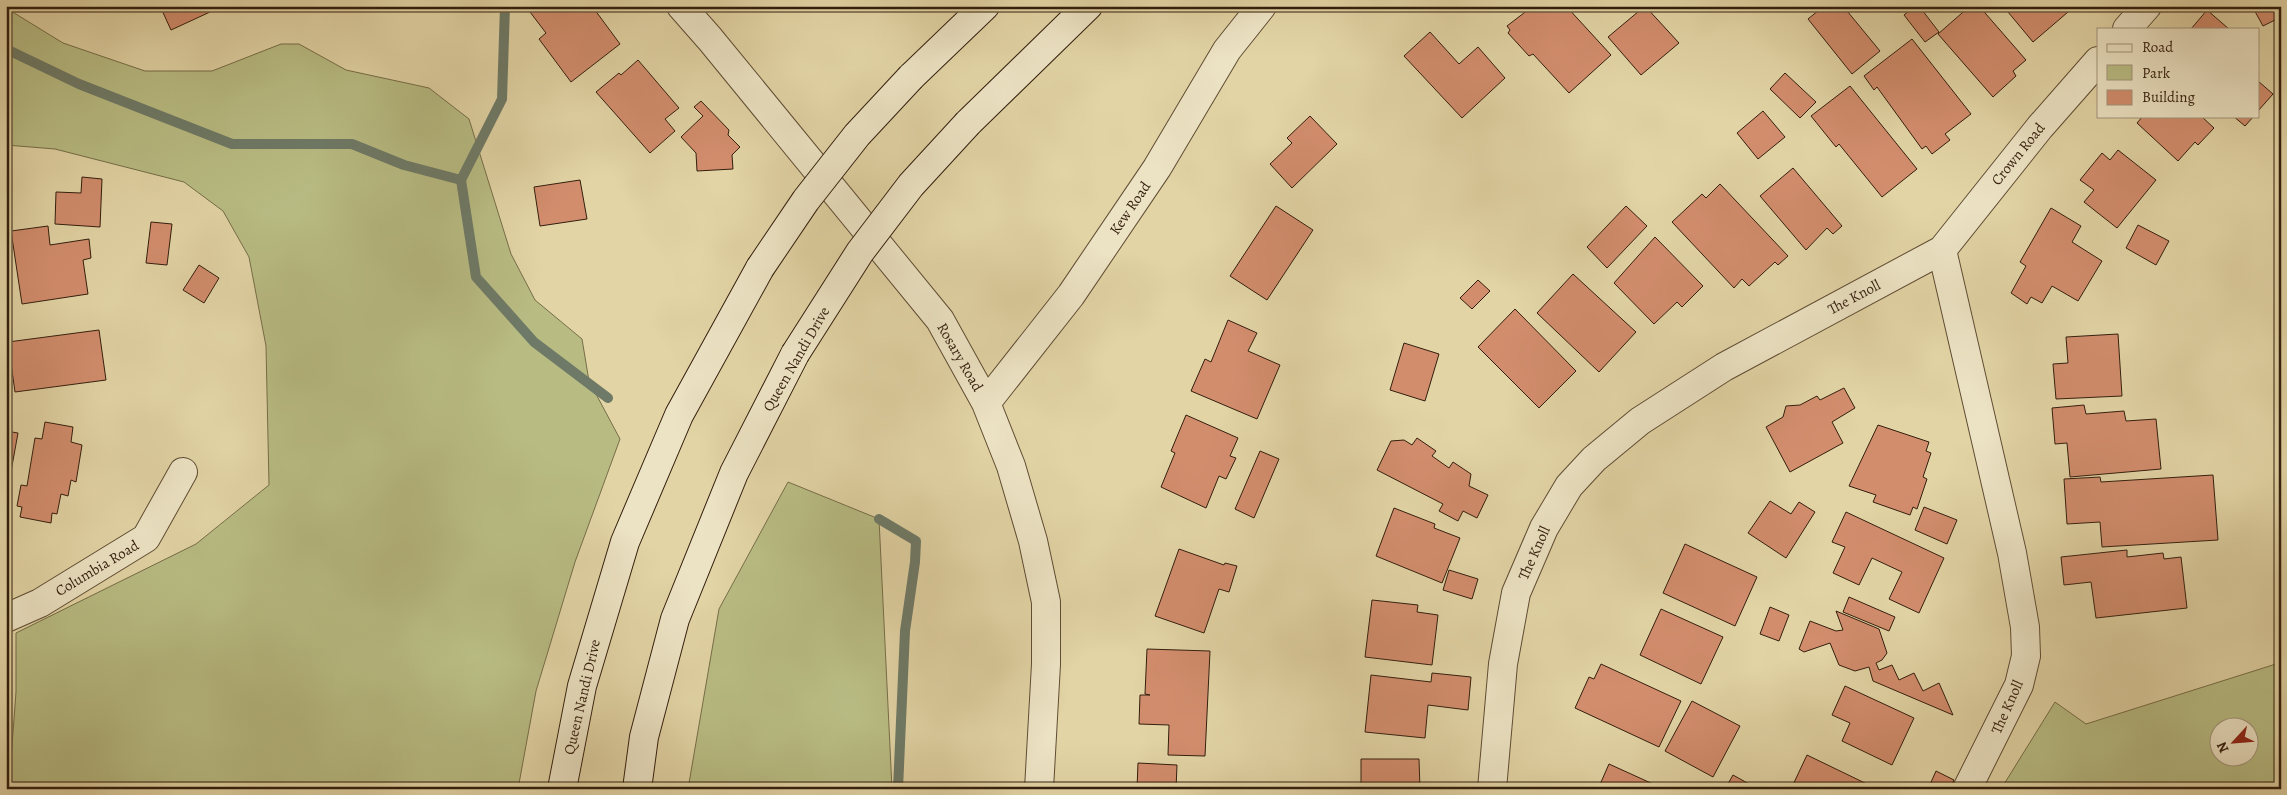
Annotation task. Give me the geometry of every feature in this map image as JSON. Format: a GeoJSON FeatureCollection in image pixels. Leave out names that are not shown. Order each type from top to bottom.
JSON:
{"type":"FeatureCollection","features":[{"type":"Feature","properties":{"kind":"street","name":"Rosary Road"},"geometry":{"type":"LineString","coordinates":[[681,6],[940,320],[986,403],[1014,475],[1033,541],[1046,602],[1046,664],[1039,789]]}},
{"type":"Feature","properties":{"kind":"street","name":"Queen Nandi Drive"},"geometry":{"type":"LineString","coordinates":[[562,789],[582,686],[625,542],[679,415],[760,268],[806,200],[840,157],[911,77],[985,6]]}},
{"type":"Feature","properties":{"kind":"street","name":"Queen Nandi Drive"},"geometry":{"type":"LineString","coordinates":[[637,789],[644,737],[675,619],[734,473],[795,354],[860,252],[911,185],[968,123],[1088,6]]}},
{"type":"Feature","properties":{"kind":"street","name":"Kew Road"},"geometry":{"type":"LineString","coordinates":[[986,403],[1071,296],[1157,168],[1227,50],[1262,6]]}},
{"type":"Feature","properties":{"kind":"street"},"geometry":{"type":"LineString","coordinates":[[2128,28],[2147,6]]}},
{"type":"Feature","properties":{"kind":"street","name":"Crown Road"},"geometry":{"type":"LineString","coordinates":[[1942,250],[2040,126],[2097,62]]}},
{"type":"Feature","properties":{"kind":"street","name":"The Knoll"},"geometry":{"type":"LineString","coordinates":[[1492,789],[1503,664],[1516,593],[1544,528],[1569,486],[1594,459],[1640,420],[1690,388],[1724,367],[1942,250],[2012,554],[2025,627],[2026,656],[2019,685],[1966,789]]}},
{"type":"Feature","properties":{"kind":"street","name":"Columbia Road"},"geometry":{"type":"LineString","coordinates":[[6,618],[40,603],[146,538],[183,472]]}},
{"type":"Feature","properties":{"kind":"green space"},"geometry":{"type":"Polygon","coordinates":[[[6,8],[63,43],[145,71],[212,71],[281,44],[299,44],[346,70],[429,88],[469,119],[511,254],[535,300],[582,339],[589,381],[620,439],[575,562],[536,691],[518,789],[6,789],[6,781],[10,773],[16,692],[16,633],[196,544],[269,485],[266,346],[249,257],[223,211],[184,182],[55,149],[6,145],[6,8]]]}},
{"type":"Feature","properties":{"kind":"green space"},"geometry":{"type":"Polygon","coordinates":[[[788,482],[879,519],[892,789],[688,789],[719,609],[788,482]]]}},
{"type":"Feature","properties":{"kind":"green space"},"geometry":{"type":"Polygon","coordinates":[[[2281,626],[2281,789],[2001,789],[2055,702],[2086,724],[2276,664],[2281,626]]]}},
{"type":"Feature","properties":{"kind":"building"},"geometry":{"type":"Polygon","coordinates":[[[160,6],[208,6],[210,12],[171,30],[160,6]]]}},
{"type":"Feature","properties":{"kind":"building"},"geometry":{"type":"Polygon","coordinates":[[[338,6],[382,6],[339,11],[338,6]]]}},
{"type":"Feature","properties":{"kind":"building"},"geometry":{"type":"Polygon","coordinates":[[[539,6],[592,6],[620,44],[571,82],[539,39],[546,33],[530,12],[539,6]]]}},
{"type":"Feature","properties":{"kind":"building"},"geometry":{"type":"Polygon","coordinates":[[[1533,6],[1566,6],[1611,55],[1569,93],[1533,54],[1529,56],[1508,33],[1510,30],[1507,26],[1533,6]]]}},
{"type":"Feature","properties":{"kind":"building"},"geometry":{"type":"Polygon","coordinates":[[[1645,6],[1679,43],[1641,75],[1608,37],[1645,6]]]}},
{"type":"Feature","properties":{"kind":"building"},"geometry":{"type":"Polygon","coordinates":[[[1824,6],[1843,6],[1880,51],[1852,74],[1808,19],[1824,6]]]}},
{"type":"Feature","properties":{"kind":"building"},"geometry":{"type":"Polygon","coordinates":[[[1915,6],[1919,6],[1939,32],[1925,42],[1904,15],[1915,6]]]}},
{"type":"Feature","properties":{"kind":"building"},"geometry":{"type":"Polygon","coordinates":[[[1970,6],[1979,6],[2026,60],[2013,71],[2016,76],[1993,97],[1938,34],[1970,6]]]}},
{"type":"Feature","properties":{"kind":"building"},"geometry":{"type":"Polygon","coordinates":[[[2003,6],[2075,6],[2033,42],[2003,6]]]}},
{"type":"Feature","properties":{"kind":"building"},"geometry":{"type":"Polygon","coordinates":[[[2252,6],[2281,6],[2281,17],[2263,26],[2252,6]]]}},
{"type":"Feature","properties":{"kind":"building"},"geometry":{"type":"Polygon","coordinates":[[[2207,10],[2228,28],[2192,28],[2207,10]]]}},
{"type":"Feature","properties":{"kind":"building"},"geometry":{"type":"Polygon","coordinates":[[[1430,32],[1459,64],[1478,47],[1505,78],[1462,118],[1404,56],[1430,32]]]}},
{"type":"Feature","properties":{"kind":"building"},"geometry":{"type":"Polygon","coordinates":[[[1912,39],[1971,114],[1945,134],[1950,140],[1932,154],[1926,146],[1922,149],[1877,87],[1874,90],[1864,76],[1912,39]]]}},
{"type":"Feature","properties":{"kind":"building"},"geometry":{"type":"Polygon","coordinates":[[[638,60],[679,108],[665,119],[675,131],[650,153],[596,92],[619,73],[621,75],[638,60]]]}},
{"type":"Feature","properties":{"kind":"building"},"geometry":{"type":"Polygon","coordinates":[[[1785,73],[1816,102],[1800,118],[1770,89],[1785,73]]]}},
{"type":"Feature","properties":{"kind":"building"},"geometry":{"type":"Polygon","coordinates":[[[2260,83],[2273,94],[2260,109],[2260,83]]]}},
{"type":"Feature","properties":{"kind":"building"},"geometry":{"type":"Polygon","coordinates":[[[1850,86],[1917,169],[1882,197],[1839,144],[1836,147],[1811,116],[1850,86]]]}},
{"type":"Feature","properties":{"kind":"building"},"geometry":{"type":"Polygon","coordinates":[[[701,101],[729,130],[728,135],[740,147],[732,155],[733,169],[697,171],[696,153],[681,137],[703,116],[694,107],[701,101]]]}},
{"type":"Feature","properties":{"kind":"building"},"geometry":{"type":"Polygon","coordinates":[[[1763,111],[1785,137],[1758,159],[1737,133],[1763,111]]]}},
{"type":"Feature","properties":{"kind":"building"},"geometry":{"type":"Polygon","coordinates":[[[1310,116],[1337,144],[1292,188],[1270,164],[1292,143],[1287,138],[1310,116]]]}},
{"type":"Feature","properties":{"kind":"building"},"geometry":{"type":"Polygon","coordinates":[[[2141,118],[2203,118],[2214,128],[2198,145],[2195,142],[2178,161],[2137,123],[2141,118]]]}},
{"type":"Feature","properties":{"kind":"building"},"geometry":{"type":"Polygon","coordinates":[[[2235,118],[2252,118],[2245,126],[2235,118]]]}},
{"type":"Feature","properties":{"kind":"building"},"geometry":{"type":"Polygon","coordinates":[[[2118,150],[2156,180],[2117,228],[2084,202],[2094,190],[2080,180],[2102,153],[2110,160],[2118,150]]]}},
{"type":"Feature","properties":{"kind":"building"},"geometry":{"type":"Polygon","coordinates":[[[1793,168],[1842,226],[1833,234],[1827,228],[1806,250],[1760,196],[1793,168]]]}},
{"type":"Feature","properties":{"kind":"building"},"geometry":{"type":"Polygon","coordinates":[[[82,177],[102,179],[100,227],[55,224],[56,192],[81,193],[82,177]]]}},
{"type":"Feature","properties":{"kind":"building"},"geometry":{"type":"Polygon","coordinates":[[[580,180],[587,219],[540,226],[534,187],[580,180]]]}},
{"type":"Feature","properties":{"kind":"building"},"geometry":{"type":"Polygon","coordinates":[[[1720,184],[1788,256],[1778,265],[1775,262],[1749,286],[1742,279],[1734,288],[1672,222],[1702,194],[1706,198],[1720,184]]]}},
{"type":"Feature","properties":{"kind":"building"},"geometry":{"type":"Polygon","coordinates":[[[1276,206],[1313,230],[1267,300],[1230,276],[1276,206]]]}},
{"type":"Feature","properties":{"kind":"building"},"geometry":{"type":"Polygon","coordinates":[[[1626,206],[1647,226],[1607,268],[1587,247],[1626,206]]]}},
{"type":"Feature","properties":{"kind":"building"},"geometry":{"type":"Polygon","coordinates":[[[2051,208],[2081,226],[2072,242],[2102,261],[2078,301],[2052,286],[2042,303],[2031,297],[2027,304],[2011,293],[2026,266],[2020,262],[2051,208]]]}},
{"type":"Feature","properties":{"kind":"building"},"geometry":{"type":"Polygon","coordinates":[[[151,222],[172,224],[167,265],[146,263],[151,222]]]}},
{"type":"Feature","properties":{"kind":"building"},"geometry":{"type":"Polygon","coordinates":[[[2138,225],[2169,241],[2156,265],[2126,248],[2138,225]]]}},
{"type":"Feature","properties":{"kind":"building"},"geometry":{"type":"Polygon","coordinates":[[[48,226],[50,245],[89,239],[91,258],[83,260],[88,294],[22,304],[11,231],[48,226]]]}},
{"type":"Feature","properties":{"kind":"building"},"geometry":{"type":"Polygon","coordinates":[[[1655,237],[1703,286],[1682,307],[1677,302],[1654,324],[1614,283],[1655,237]]]}},
{"type":"Feature","properties":{"kind":"building"},"geometry":{"type":"Polygon","coordinates":[[[199,265],[219,278],[204,303],[183,290],[199,265]]]}},
{"type":"Feature","properties":{"kind":"building"},"geometry":{"type":"Polygon","coordinates":[[[1573,274],[1636,332],[1599,372],[1537,313],[1573,274]]]}},
{"type":"Feature","properties":{"kind":"building"},"geometry":{"type":"Polygon","coordinates":[[[1478,280],[1490,291],[1472,309],[1460,298],[1478,280]]]}},
{"type":"Feature","properties":{"kind":"building"},"geometry":{"type":"Polygon","coordinates":[[[1515,309],[1576,371],[1539,408],[1478,347],[1515,309]]]}},
{"type":"Feature","properties":{"kind":"building"},"geometry":{"type":"Polygon","coordinates":[[[1228,320],[1257,333],[1248,351],[1280,365],[1257,419],[1191,391],[1205,359],[1211,362],[1228,320]]]}},
{"type":"Feature","properties":{"kind":"building"},"geometry":{"type":"Polygon","coordinates":[[[99,330],[106,380],[15,392],[8,342],[99,330]]]}},
{"type":"Feature","properties":{"kind":"building"},"geometry":{"type":"Polygon","coordinates":[[[2118,334],[2122,396],[2056,399],[2053,364],[2068,363],[2066,337],[2118,334]]]}},
{"type":"Feature","properties":{"kind":"building"},"geometry":{"type":"Polygon","coordinates":[[[1404,343],[1439,354],[1425,401],[1390,390],[1404,343]]]}},
{"type":"Feature","properties":{"kind":"building"},"geometry":{"type":"Polygon","coordinates":[[[1844,388],[1855,408],[1832,422],[1843,443],[1790,472],[1766,427],[1783,417],[1786,406],[1800,405],[1817,396],[1820,400],[1844,388]]]}},
{"type":"Feature","properties":{"kind":"building"},"geometry":{"type":"Polygon","coordinates":[[[2084,405],[2086,414],[2124,411],[2126,421],[2156,419],[2161,469],[2070,477],[2067,443],[2055,444],[2052,408],[2084,405]]]}},
{"type":"Feature","properties":{"kind":"building"},"geometry":{"type":"Polygon","coordinates":[[[1186,415],[1238,438],[1230,456],[1236,458],[1226,479],[1219,476],[1206,508],[1161,487],[1175,453],[1171,451],[1186,415]]]}},
{"type":"Feature","properties":{"kind":"building"},"geometry":{"type":"Polygon","coordinates":[[[45,422],[73,427],[71,442],[82,445],[76,482],[71,480],[68,496],[61,494],[57,514],[52,513],[51,523],[20,517],[22,507],[17,506],[21,485],[27,486],[35,438],[42,439],[45,422]]]}},
{"type":"Feature","properties":{"kind":"building"},"geometry":{"type":"Polygon","coordinates":[[[1878,425],[1929,442],[1926,451],[1931,453],[1923,477],[1927,479],[1917,509],[1913,507],[1910,515],[1873,502],[1876,495],[1849,486],[1878,425]]]}},
{"type":"Feature","properties":{"kind":"building"},"geometry":{"type":"Polygon","coordinates":[[[6,431],[18,433],[10,477],[6,477],[6,431]]]}},
{"type":"Feature","properties":{"kind":"building"},"geometry":{"type":"Polygon","coordinates":[[[1417,438],[1436,451],[1432,456],[1449,468],[1453,462],[1471,474],[1469,486],[1488,495],[1477,518],[1463,511],[1458,521],[1439,511],[1443,504],[1377,470],[1391,441],[1404,440],[1412,445],[1417,438]]]}},
{"type":"Feature","properties":{"kind":"building"},"geometry":{"type":"Polygon","coordinates":[[[1260,451],[1279,459],[1254,518],[1235,509],[1260,451]]]}},
{"type":"Feature","properties":{"kind":"building"},"geometry":{"type":"Polygon","coordinates":[[[2213,475],[2218,540],[2102,547],[2100,522],[2067,524],[2064,479],[2100,477],[2101,482],[2213,475]]]}},
{"type":"Feature","properties":{"kind":"building"},"geometry":{"type":"Polygon","coordinates":[[[1770,501],[1791,514],[1799,502],[1815,512],[1786,558],[1748,533],[1770,501]]]}},
{"type":"Feature","properties":{"kind":"building"},"geometry":{"type":"Polygon","coordinates":[[[1924,507],[1957,520],[1947,544],[1915,530],[1924,507]]]}},
{"type":"Feature","properties":{"kind":"building"},"geometry":{"type":"Polygon","coordinates":[[[1394,508],[1435,524],[1434,528],[1460,538],[1442,583],[1376,556],[1394,508]]]}},
{"type":"Feature","properties":{"kind":"building"},"geometry":{"type":"Polygon","coordinates":[[[1846,512],[1944,558],[1919,613],[1889,599],[1902,572],[1872,558],[1859,585],[1833,573],[1845,547],[1832,542],[1846,512]]]}},
{"type":"Feature","properties":{"kind":"building"},"geometry":{"type":"Polygon","coordinates":[[[1685,544],[1757,577],[1735,626],[1663,593],[1685,544]]]}},
{"type":"Feature","properties":{"kind":"building"},"geometry":{"type":"Polygon","coordinates":[[[1179,549],[1224,565],[1225,563],[1237,566],[1229,592],[1219,589],[1204,633],[1155,616],[1179,549]]]}},
{"type":"Feature","properties":{"kind":"building"},"geometry":{"type":"Polygon","coordinates":[[[2127,550],[2127,557],[2163,553],[2164,559],[2181,557],[2187,608],[2096,618],[2091,582],[2064,585],[2061,557],[2127,550]]]}},
{"type":"Feature","properties":{"kind":"building"},"geometry":{"type":"Polygon","coordinates":[[[1449,570],[1478,579],[1472,599],[1443,590],[1449,570]]]}},
{"type":"Feature","properties":{"kind":"building"},"geometry":{"type":"Polygon","coordinates":[[[1849,597],[1895,617],[1889,631],[1843,612],[1849,597]]]}},
{"type":"Feature","properties":{"kind":"building"},"geometry":{"type":"Polygon","coordinates":[[[1372,600],[1418,605],[1417,612],[1438,615],[1432,665],[1365,657],[1372,600]]]}},
{"type":"Feature","properties":{"kind":"building"},"geometry":{"type":"Polygon","coordinates":[[[1770,607],[1789,615],[1779,641],[1760,634],[1770,607]]]}},
{"type":"Feature","properties":{"kind":"building"},"geometry":{"type":"Polygon","coordinates":[[[1661,609],[1723,637],[1701,684],[1640,655],[1661,609]]]}},
{"type":"Feature","properties":{"kind":"building"},"geometry":{"type":"Polygon","coordinates":[[[1836,611],[1879,629],[1887,653],[1882,660],[1876,663],[1879,670],[1892,665],[1899,680],[1914,673],[1923,691],[1939,683],[1953,715],[1873,681],[1869,667],[1855,671],[1839,665],[1830,643],[1804,652],[1799,649],[1810,621],[1836,631],[1843,630],[1836,611]]]}},
{"type":"Feature","properties":{"kind":"building"},"geometry":{"type":"Polygon","coordinates":[[[1147,649],[1210,651],[1205,756],[1168,755],[1169,725],[1139,724],[1140,695],[1150,695],[1145,694],[1147,649]]]}},
{"type":"Feature","properties":{"kind":"building"},"geometry":{"type":"Polygon","coordinates":[[[1601,664],[1681,701],[1659,747],[1575,708],[1589,677],[1594,679],[1601,664]]]}},
{"type":"Feature","properties":{"kind":"building"},"geometry":{"type":"Polygon","coordinates":[[[1432,673],[1471,677],[1468,710],[1428,705],[1425,738],[1365,732],[1371,675],[1431,682],[1432,673]]]}},
{"type":"Feature","properties":{"kind":"building"},"geometry":{"type":"Polygon","coordinates":[[[1845,686],[1914,718],[1892,765],[1842,741],[1850,723],[1832,715],[1845,686]]]}},
{"type":"Feature","properties":{"kind":"building"},"geometry":{"type":"Polygon","coordinates":[[[1692,701],[1740,726],[1713,777],[1665,751],[1692,701]]]}},
{"type":"Feature","properties":{"kind":"building"},"geometry":{"type":"Polygon","coordinates":[[[1807,755],[1869,785],[1867,789],[1791,789],[1807,755]]]}},
{"type":"Feature","properties":{"kind":"building"},"geometry":{"type":"Polygon","coordinates":[[[1361,759],[1419,759],[1420,789],[1361,789],[1361,759]]]}},
{"type":"Feature","properties":{"kind":"building"},"geometry":{"type":"Polygon","coordinates":[[[1138,763],[1177,765],[1176,789],[1137,789],[1138,763]]]}},
{"type":"Feature","properties":{"kind":"building"},"geometry":{"type":"Polygon","coordinates":[[[1609,764],[1664,789],[1598,789],[1609,764]]]}},
{"type":"Feature","properties":{"kind":"building"},"geometry":{"type":"Polygon","coordinates":[[[1936,771],[1954,780],[1950,789],[1928,789],[1936,771]]]}},
{"type":"Feature","properties":{"kind":"building"},"geometry":{"type":"Polygon","coordinates":[[[1733,775],[1758,789],[1725,789],[1733,775]]]}},
{"type":"Feature","properties":{"kind":"waterway"},"geometry":{"type":"LineString","coordinates":[[505,6],[502,99],[461,180],[476,277],[534,342],[608,398]]}},
{"type":"Feature","properties":{"kind":"waterway"},"geometry":{"type":"LineString","coordinates":[[6,49],[79,84],[232,144],[352,144],[404,165],[461,180]]}},
{"type":"Feature","properties":{"kind":"waterway"},"geometry":{"type":"LineString","coordinates":[[879,519],[916,541],[915,562],[905,631],[898,789]]}}]}
